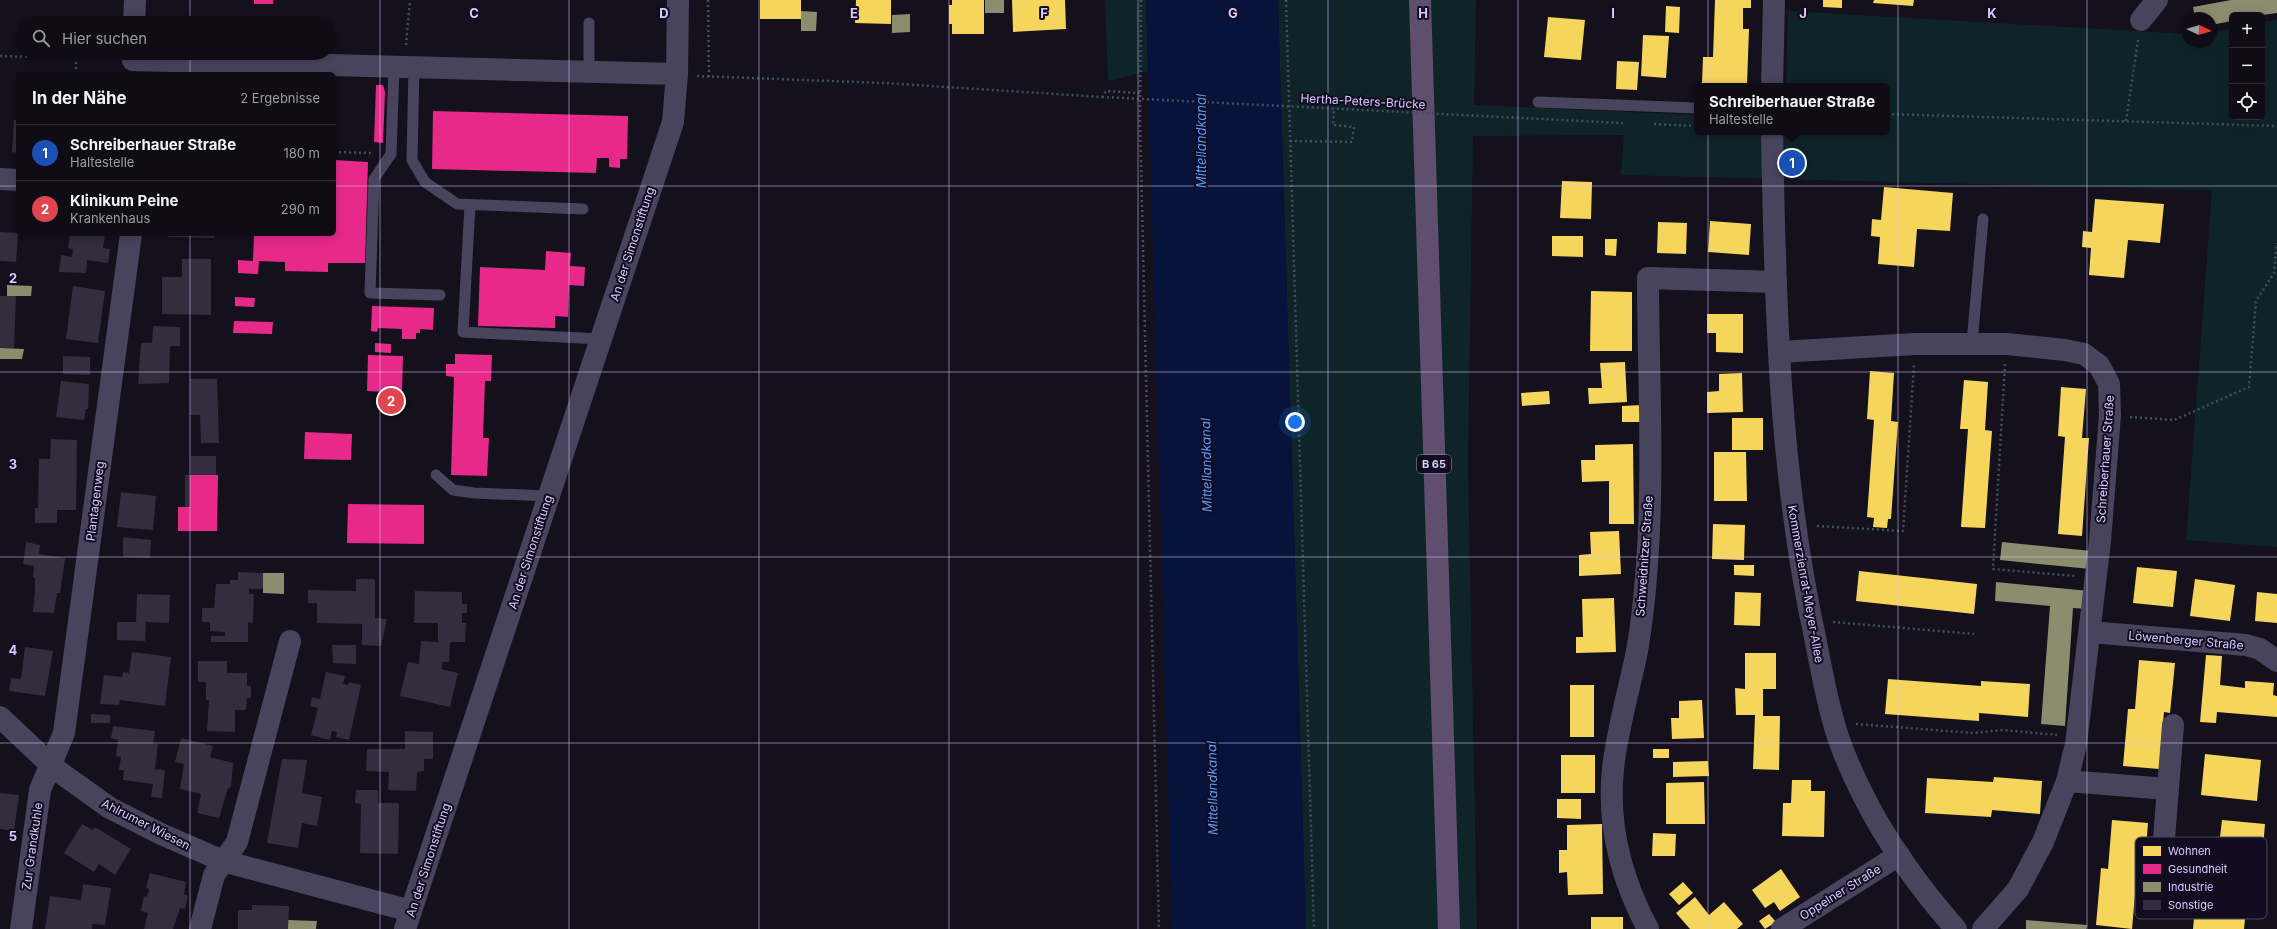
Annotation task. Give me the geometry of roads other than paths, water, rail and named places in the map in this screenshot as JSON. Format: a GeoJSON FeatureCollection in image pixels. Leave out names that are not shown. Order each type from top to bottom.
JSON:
{"type":"FeatureCollection","features":[{"type":"Feature","properties":{"kind":"main road","name":"B 65"},"geometry":{"type":"LineString","coordinates":[[1420,0],[1449,929]]}},
{"type":"Feature","properties":{"kind":"street"},"geometry":{"type":"LineString","coordinates":[[134,16],[135,0]]}},
{"type":"Feature","properties":{"kind":"street","name":"An der Simonstiftung"},"geometry":{"type":"LineString","coordinates":[[408,920],[673,122],[677,74],[678,0]]}},
{"type":"Feature","properties":{"kind":"street"},"geometry":{"type":"LineString","coordinates":[[1772,83],[1774,0]]}},
{"type":"Feature","properties":{"kind":"street"},"geometry":{"type":"LineString","coordinates":[[2141,20],[2157,0]]}},
{"type":"Feature","properties":{"kind":"street"},"geometry":{"type":"LineString","coordinates":[[232,60],[404,67],[677,74]]}},
{"type":"Feature","properties":{"kind":"street","name":"Kommerzienrat-Meyer-Allee"},"geometry":{"type":"LineString","coordinates":[[1772,135],[1776,282],[1794,525],[1811,620],[1833,722],[1863,795],[1899,855],[1933,903],[1956,929]]}},
{"type":"Feature","properties":{"kind":"street"},"geometry":{"type":"LineString","coordinates":[[0,180],[16,180]]}},
{"type":"Feature","properties":{"kind":"street","name":"Plantagenweg"},"geometry":{"type":"LineString","coordinates":[[52,766],[64,733],[130,236]]}},
{"type":"Feature","properties":{"kind":"street","name":"Schweidnitzer Straße"},"geometry":{"type":"LineString","coordinates":[[1648,929],[1635,905],[1618,857],[1613,816],[1613,771],[1620,724],[1636,654],[1649,530],[1648,278],[1776,282]]}},
{"type":"Feature","properties":{"kind":"street","name":"Schreiberhauer Straße"},"geometry":{"type":"LineString","coordinates":[[1780,352],[1915,344],[2007,344],[2065,350],[2084,354],[2100,365],[2109,384],[2110,415],[2096,577],[2077,737],[2067,781],[2043,842],[2018,889],[1983,929]]}},
{"type":"Feature","properties":{"kind":"street","name":"Löwenberger Straße"},"geometry":{"type":"LineString","coordinates":[[2090,632],[2246,645],[2260,649],[2277,661]]}},
{"type":"Feature","properties":{"kind":"street"},"geometry":{"type":"LineString","coordinates":[[200,929],[214,875],[237,842],[290,641]]}},
{"type":"Feature","properties":{"kind":"street","name":"Ahlrumer Wiesen"},"geometry":{"type":"LineString","coordinates":[[0,717],[52,766],[110,808],[161,834],[223,861],[408,920]]}},
{"type":"Feature","properties":{"kind":"street"},"geometry":{"type":"LineString","coordinates":[[2164,837],[2173,725]]}},
{"type":"Feature","properties":{"kind":"street","name":"Zur Grandkuhle"},"geometry":{"type":"LineString","coordinates":[[21,929],[40,790],[52,766]]}},
{"type":"Feature","properties":{"kind":"street"},"geometry":{"type":"LineString","coordinates":[[2067,781],[2167,789]]}},
{"type":"Feature","properties":{"kind":"street","name":"Oppelner Straße"},"geometry":{"type":"LineString","coordinates":[[1782,929],[1899,855]]}},
{"type":"Feature","properties":{"kind":"lane"},"geometry":{"type":"LineString","coordinates":[[589,23],[589,72]]}},
{"type":"Feature","properties":{"kind":"lane"},"geometry":{"type":"LineString","coordinates":[[404,67],[391,154],[374,179],[370,293],[440,295]]}},
{"type":"Feature","properties":{"kind":"lane"},"geometry":{"type":"LineString","coordinates":[[404,67],[412,160],[425,182],[457,204],[583,209]]}},
{"type":"Feature","properties":{"kind":"lane"},"geometry":{"type":"LineString","coordinates":[[1538,102],[1694,108]]}},
{"type":"Feature","properties":{"kind":"lane"},"geometry":{"type":"LineString","coordinates":[[470,205],[463,332],[600,339]]}},
{"type":"Feature","properties":{"kind":"lane"},"geometry":{"type":"LineString","coordinates":[[1972,343],[1983,219]]}},
{"type":"Feature","properties":{"kind":"lane"},"geometry":{"type":"LineString","coordinates":[[436,475],[453,490],[474,494],[549,496]]}},
{"type":"Feature","properties":{"kind":"water","name":"Mittellandkanal"},"geometry":{"type":"Polygon","coordinates":[[[1146,0],[1278,0],[1306,929],[1172,929],[1146,0]]]}},
{"type":"Feature","properties":{"kind":"place","name":"Schreiberhauer Straße"},"geometry":{"type":"Point","coordinates":[1792,163]}},
{"type":"Feature","properties":{"kind":"place","name":"Klinikum Peine"},"geometry":{"type":"Point","coordinates":[391,401]}}]}
